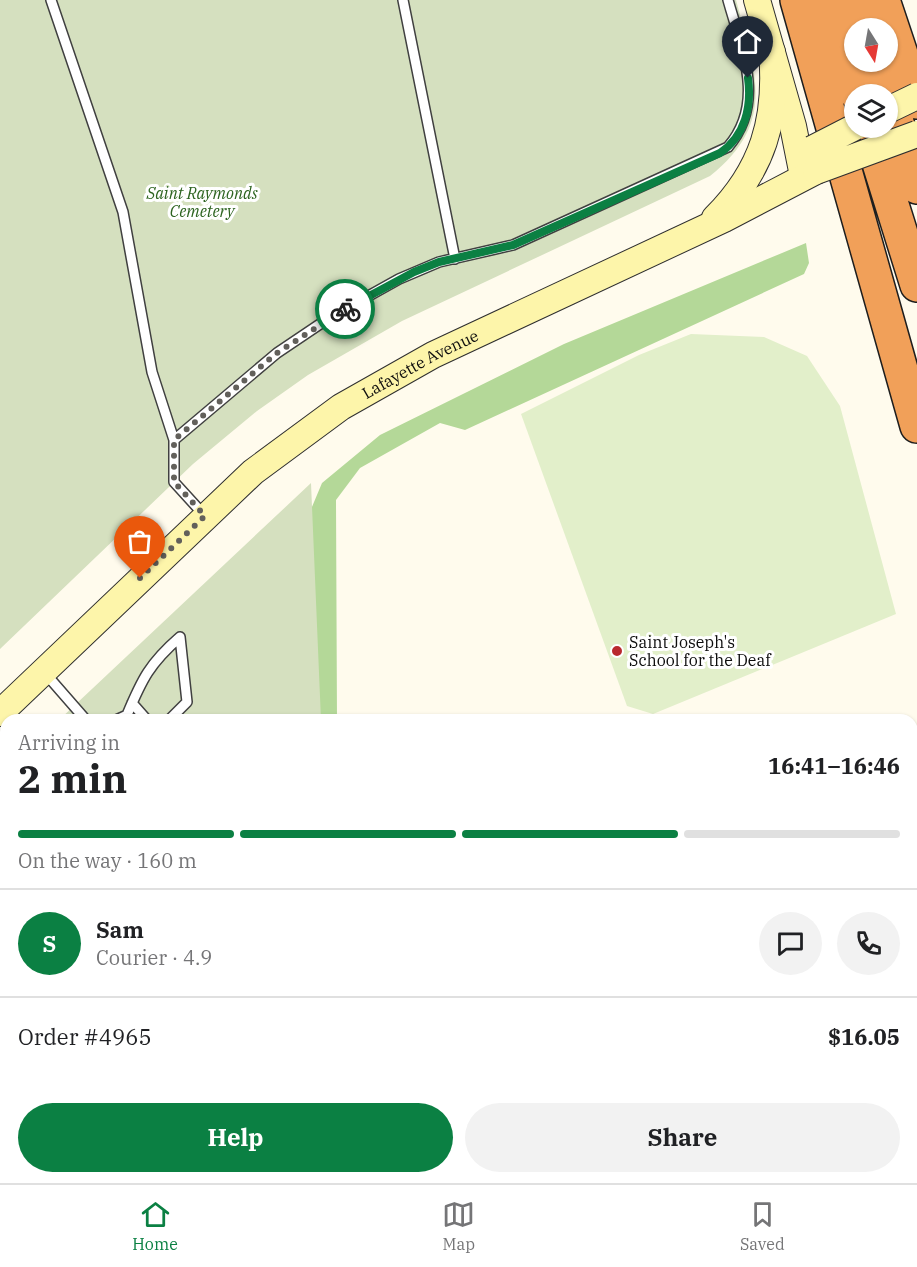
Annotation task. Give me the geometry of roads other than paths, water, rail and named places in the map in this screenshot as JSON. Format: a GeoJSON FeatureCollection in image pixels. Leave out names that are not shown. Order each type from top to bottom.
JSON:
{"type":"FeatureCollection","features":[{"type":"Feature","properties":{"kind":"highway"},"geometry":{"type":"LineString","coordinates":[[797,0],[917,426]]}},
{"type":"Feature","properties":{"kind":"highway"},"geometry":{"type":"LineString","coordinates":[[828,0],[854,84]]}},
{"type":"Feature","properties":{"kind":"highway"},"geometry":{"type":"LineString","coordinates":[[859,0],[865,18]]}},
{"type":"Feature","properties":{"kind":"highway"},"geometry":{"type":"LineString","coordinates":[[883,0],[917,102]]}},
{"type":"Feature","properties":{"kind":"highway"},"geometry":{"type":"LineString","coordinates":[[881,72],[917,187]]}},
{"type":"Feature","properties":{"kind":"highway"},"geometry":{"type":"LineString","coordinates":[[871,138],[917,285]]}},
{"type":"Feature","properties":{"kind":"street"},"geometry":{"type":"LineString","coordinates":[[757,0],[808,163]]}},
{"type":"Feature","properties":{"kind":"street"},"geometry":{"type":"LineString","coordinates":[[702,229],[735,193],[764,147],[773,106],[772,52]]}},
{"type":"Feature","properties":{"kind":"street"},"geometry":{"type":"LineString","coordinates":[[898,105],[917,96]]}},
{"type":"Feature","properties":{"kind":"street","name":"Lafayette Avenue"},"geometry":{"type":"LineString","coordinates":[[808,163],[917,134]]}},
{"type":"Feature","properties":{"kind":"street","name":"Lafayette Avenue"},"geometry":{"type":"LineString","coordinates":[[0,713],[205,516],[253,472],[295,438],[387,379],[702,229],[808,163],[844,135]]}},
{"type":"Feature","properties":{"kind":"lane"},"geometry":{"type":"LineString","coordinates":[[51,0],[123,212],[152,372],[174,440],[174,482],[205,516]]}},
{"type":"Feature","properties":{"kind":"lane"},"geometry":{"type":"LineString","coordinates":[[403,0],[454,259]]}},
{"type":"Feature","properties":{"kind":"lane"},"geometry":{"type":"LineString","coordinates":[[174,440],[235,386],[329,318],[399,279],[427,266],[513,245],[728,147],[744,123],[750,93],[745,64],[728,0]]}},
{"type":"Feature","properties":{"kind":"lane"},"geometry":{"type":"LineString","coordinates":[[127,714],[156,658],[180,637],[187,702],[175,714]]}},
{"type":"Feature","properties":{"kind":"lane"},"geometry":{"type":"LineString","coordinates":[[43,671],[81,714]]}},
{"type":"Feature","properties":{"kind":"lane"},"geometry":{"type":"LineString","coordinates":[[132,703],[142,714]]}},
{"type":"Feature","properties":{"kind":"place","name":"Saint Joseph's School for the Deaf"},"geometry":{"type":"Point","coordinates":[617,651]}},
{"type":"Feature","properties":{"kind":"park label","name":"Saint Raymonds Cemetery"},"geometry":{"type":"Point","coordinates":[202,202]}}]}
